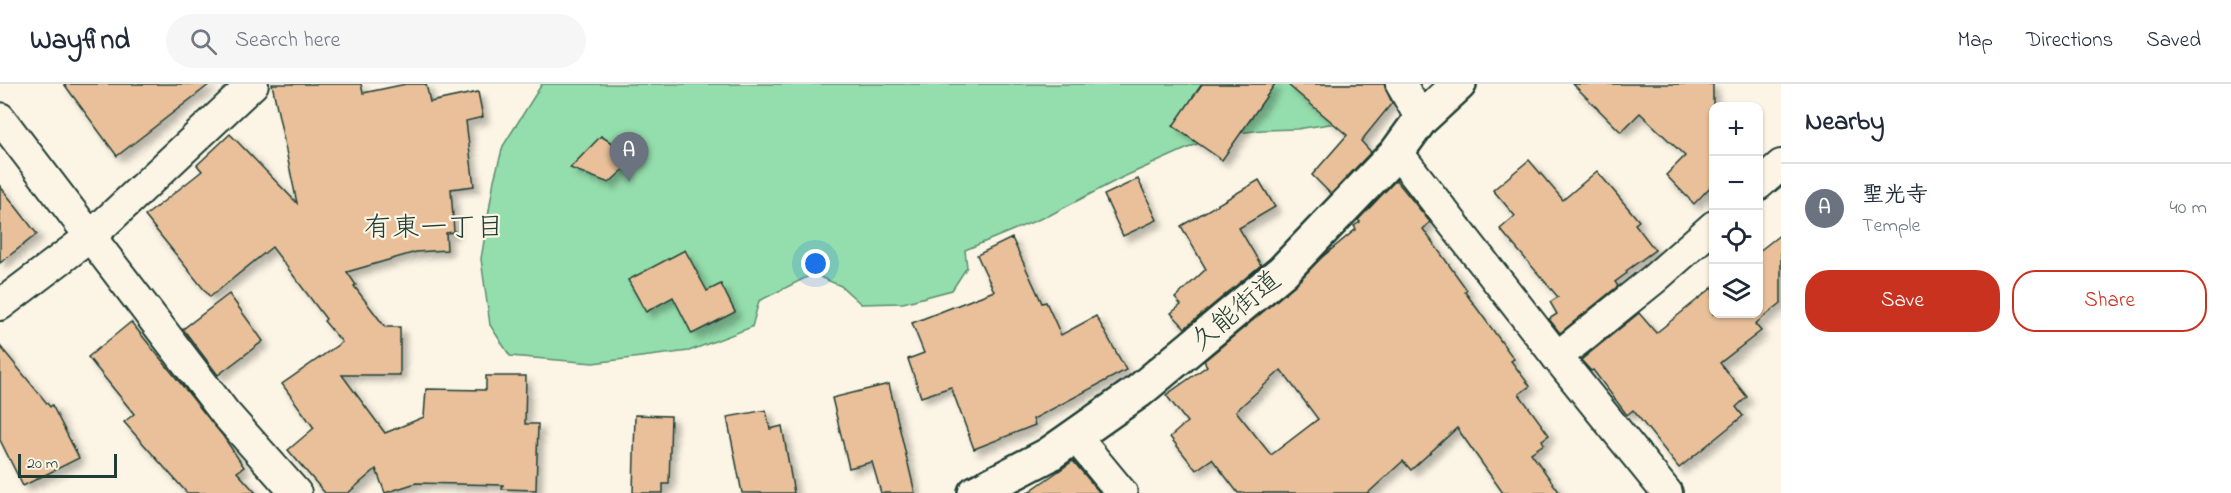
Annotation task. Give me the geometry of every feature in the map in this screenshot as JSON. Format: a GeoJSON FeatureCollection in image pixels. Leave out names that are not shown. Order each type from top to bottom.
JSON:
{"type":"FeatureCollection","features":[{"type":"Feature","properties":{"kind":"main road","name":"久能街道"},"geometry":{"type":"LineString","coordinates":[[975,493],[1048,455],[1139,391],[1283,271],[1397,152],[1421,119],[1459,85]]}},
{"type":"Feature","properties":{"kind":"street"},"geometry":{"type":"LineString","coordinates":[[0,305],[90,236],[253,84]]}},
{"type":"Feature","properties":{"kind":"street"},"geometry":{"type":"LineString","coordinates":[[1401,84],[1421,119]]}},
{"type":"Feature","properties":{"kind":"street"},"geometry":{"type":"LineString","coordinates":[[0,118],[225,413],[296,493]]}},
{"type":"Feature","properties":{"kind":"street"},"geometry":{"type":"LineString","coordinates":[[1397,152],[1557,357],[1667,493]]}},
{"type":"Feature","properties":{"kind":"street"},"geometry":{"type":"LineString","coordinates":[[1763,181],[1781,165]]}},
{"type":"Feature","properties":{"kind":"street"},"geometry":{"type":"LineString","coordinates":[[1557,357],[1654,279],[1709,230]]}},
{"type":"Feature","properties":{"kind":"street"},"geometry":{"type":"LineString","coordinates":[[1075,436],[1122,493]]}},
{"type":"Feature","properties":{"kind":"green space"},"geometry":{"type":"Polygon","coordinates":[[[542,84],[1378,84],[1356,120],[1297,129],[1262,130],[1215,136],[1121,178],[1052,214],[965,250],[967,267],[952,290],[903,303],[861,304],[841,286],[813,274],[759,301],[752,327],[689,351],[593,363],[510,356],[490,325],[481,259],[494,180],[503,146],[542,84]]]}},
{"type":"Feature","properties":{"kind":"building"},"geometry":{"type":"Polygon","coordinates":[[[64,84],[210,84],[117,156],[64,84]]]}},
{"type":"Feature","properties":{"kind":"building"},"geometry":{"type":"Polygon","coordinates":[[[272,84],[361,84],[363,93],[406,84],[426,84],[430,102],[478,92],[483,117],[466,121],[474,186],[451,189],[454,232],[446,233],[447,250],[416,252],[347,272],[356,285],[354,286],[385,327],[400,327],[400,375],[342,375],[385,433],[424,417],[426,389],[486,390],[486,376],[526,376],[525,424],[538,424],[536,490],[502,489],[503,485],[416,483],[385,493],[376,469],[348,493],[325,493],[288,450],[314,428],[282,384],[342,342],[324,321],[326,319],[272,247],[210,297],[145,216],[202,171],[197,165],[230,134],[297,203],[272,84]]]}},
{"type":"Feature","properties":{"kind":"building"},"geometry":{"type":"Polygon","coordinates":[[[1202,84],[1275,84],[1222,160],[1173,126],[1202,84]]]}},
{"type":"Feature","properties":{"kind":"building"},"geometry":{"type":"Polygon","coordinates":[[[1287,84],[1384,84],[1392,103],[1361,141],[1371,152],[1331,194],[1312,175],[1347,135],[1287,84]]]}},
{"type":"Feature","properties":{"kind":"building"},"geometry":{"type":"Polygon","coordinates":[[[1573,84],[1713,84],[1713,102],[1709,102],[1709,188],[1694,204],[1666,175],[1685,156],[1640,113],[1621,132],[1573,84]]]}},
{"type":"Feature","properties":{"kind":"building"},"geometry":{"type":"Polygon","coordinates":[[[601,136],[624,151],[623,170],[609,183],[570,168],[601,136]]]}},
{"type":"Feature","properties":{"kind":"building"},"geometry":{"type":"Polygon","coordinates":[[[1529,160],[1563,200],[1597,171],[1639,221],[1635,224],[1655,250],[1626,271],[1627,273],[1615,282],[1618,286],[1560,333],[1549,319],[1557,314],[1550,302],[1558,297],[1500,229],[1515,216],[1493,190],[1529,160]]]}},
{"type":"Feature","properties":{"kind":"building"},"geometry":{"type":"Polygon","coordinates":[[[1138,179],[1157,220],[1123,236],[1104,195],[1138,179]]]}},
{"type":"Feature","properties":{"kind":"building"},"geometry":{"type":"Polygon","coordinates":[[[1259,180],[1275,207],[1239,228],[1261,265],[1185,328],[1171,313],[1181,305],[1175,298],[1206,269],[1181,226],[1259,180]]]}},
{"type":"Feature","properties":{"kind":"building"},"geometry":{"type":"Polygon","coordinates":[[[1396,180],[1430,222],[1423,229],[1467,290],[1465,292],[1514,359],[1511,361],[1530,386],[1519,394],[1549,435],[1542,440],[1544,444],[1531,453],[1560,493],[1503,493],[1457,428],[1411,470],[1403,461],[1368,493],[1238,493],[1212,459],[1196,470],[1170,437],[1187,422],[1166,395],[1207,366],[1204,361],[1295,285],[1321,258],[1356,229],[1354,226],[1360,222],[1358,220],[1396,180]],[[1281,370],[1236,411],[1271,455],[1318,419],[1281,370]]]}},
{"type":"Feature","properties":{"kind":"building"},"geometry":{"type":"Polygon","coordinates":[[[0,186],[37,234],[0,263],[0,186]]]}},
{"type":"Feature","properties":{"kind":"building"},"geometry":{"type":"Polygon","coordinates":[[[1781,234],[1781,303],[1763,318],[1763,264],[1763,248],[1781,234]]]}},
{"type":"Feature","properties":{"kind":"building"},"geometry":{"type":"Polygon","coordinates":[[[1012,238],[1042,303],[1046,302],[1061,335],[1096,316],[1126,370],[1033,419],[1035,425],[974,449],[951,387],[921,397],[908,359],[924,353],[912,323],[994,291],[977,255],[1012,238]]]}},
{"type":"Feature","properties":{"kind":"building"},"geometry":{"type":"Polygon","coordinates":[[[685,250],[707,291],[721,284],[735,312],[692,334],[673,297],[646,312],[628,280],[685,250]]]}},
{"type":"Feature","properties":{"kind":"building"},"geometry":{"type":"Polygon","coordinates":[[[1709,290],[1709,318],[1762,318],[1755,324],[1761,331],[1720,363],[1747,397],[1736,407],[1743,416],[1679,468],[1633,410],[1627,415],[1593,370],[1591,371],[1581,360],[1639,313],[1656,333],[1709,290]]]}},
{"type":"Feature","properties":{"kind":"building"},"geometry":{"type":"Polygon","coordinates":[[[229,294],[263,341],[218,375],[183,329],[229,294]]]}},
{"type":"Feature","properties":{"kind":"building"},"geometry":{"type":"Polygon","coordinates":[[[131,322],[223,436],[244,467],[237,472],[256,493],[187,493],[124,422],[134,414],[88,357],[131,322]]]}},
{"type":"Feature","properties":{"kind":"building"},"geometry":{"type":"Polygon","coordinates":[[[0,346],[50,407],[52,405],[79,458],[23,486],[0,440],[0,346]]]}},
{"type":"Feature","properties":{"kind":"building"},"geometry":{"type":"Polygon","coordinates":[[[889,384],[915,493],[881,493],[872,462],[849,468],[832,398],[889,384]]]}},
{"type":"Feature","properties":{"kind":"building"},"geometry":{"type":"Polygon","coordinates":[[[766,410],[770,429],[782,426],[794,493],[742,493],[727,417],[766,410]]]}},
{"type":"Feature","properties":{"kind":"building"},"geometry":{"type":"Polygon","coordinates":[[[635,415],[671,416],[669,484],[663,484],[663,493],[633,493],[635,415]]]}},
{"type":"Feature","properties":{"kind":"building"},"geometry":{"type":"Polygon","coordinates":[[[1073,461],[1100,493],[1027,493],[1063,468],[1073,461]]]}},
{"type":"Feature","properties":{"kind":"place","name":"聖光寺"},"geometry":{"type":"Point","coordinates":[629,182]}},
{"type":"Feature","properties":{"kind":"district","name":"有東一丁目"},"geometry":{"type":"Point","coordinates":[434,226]}}]}
